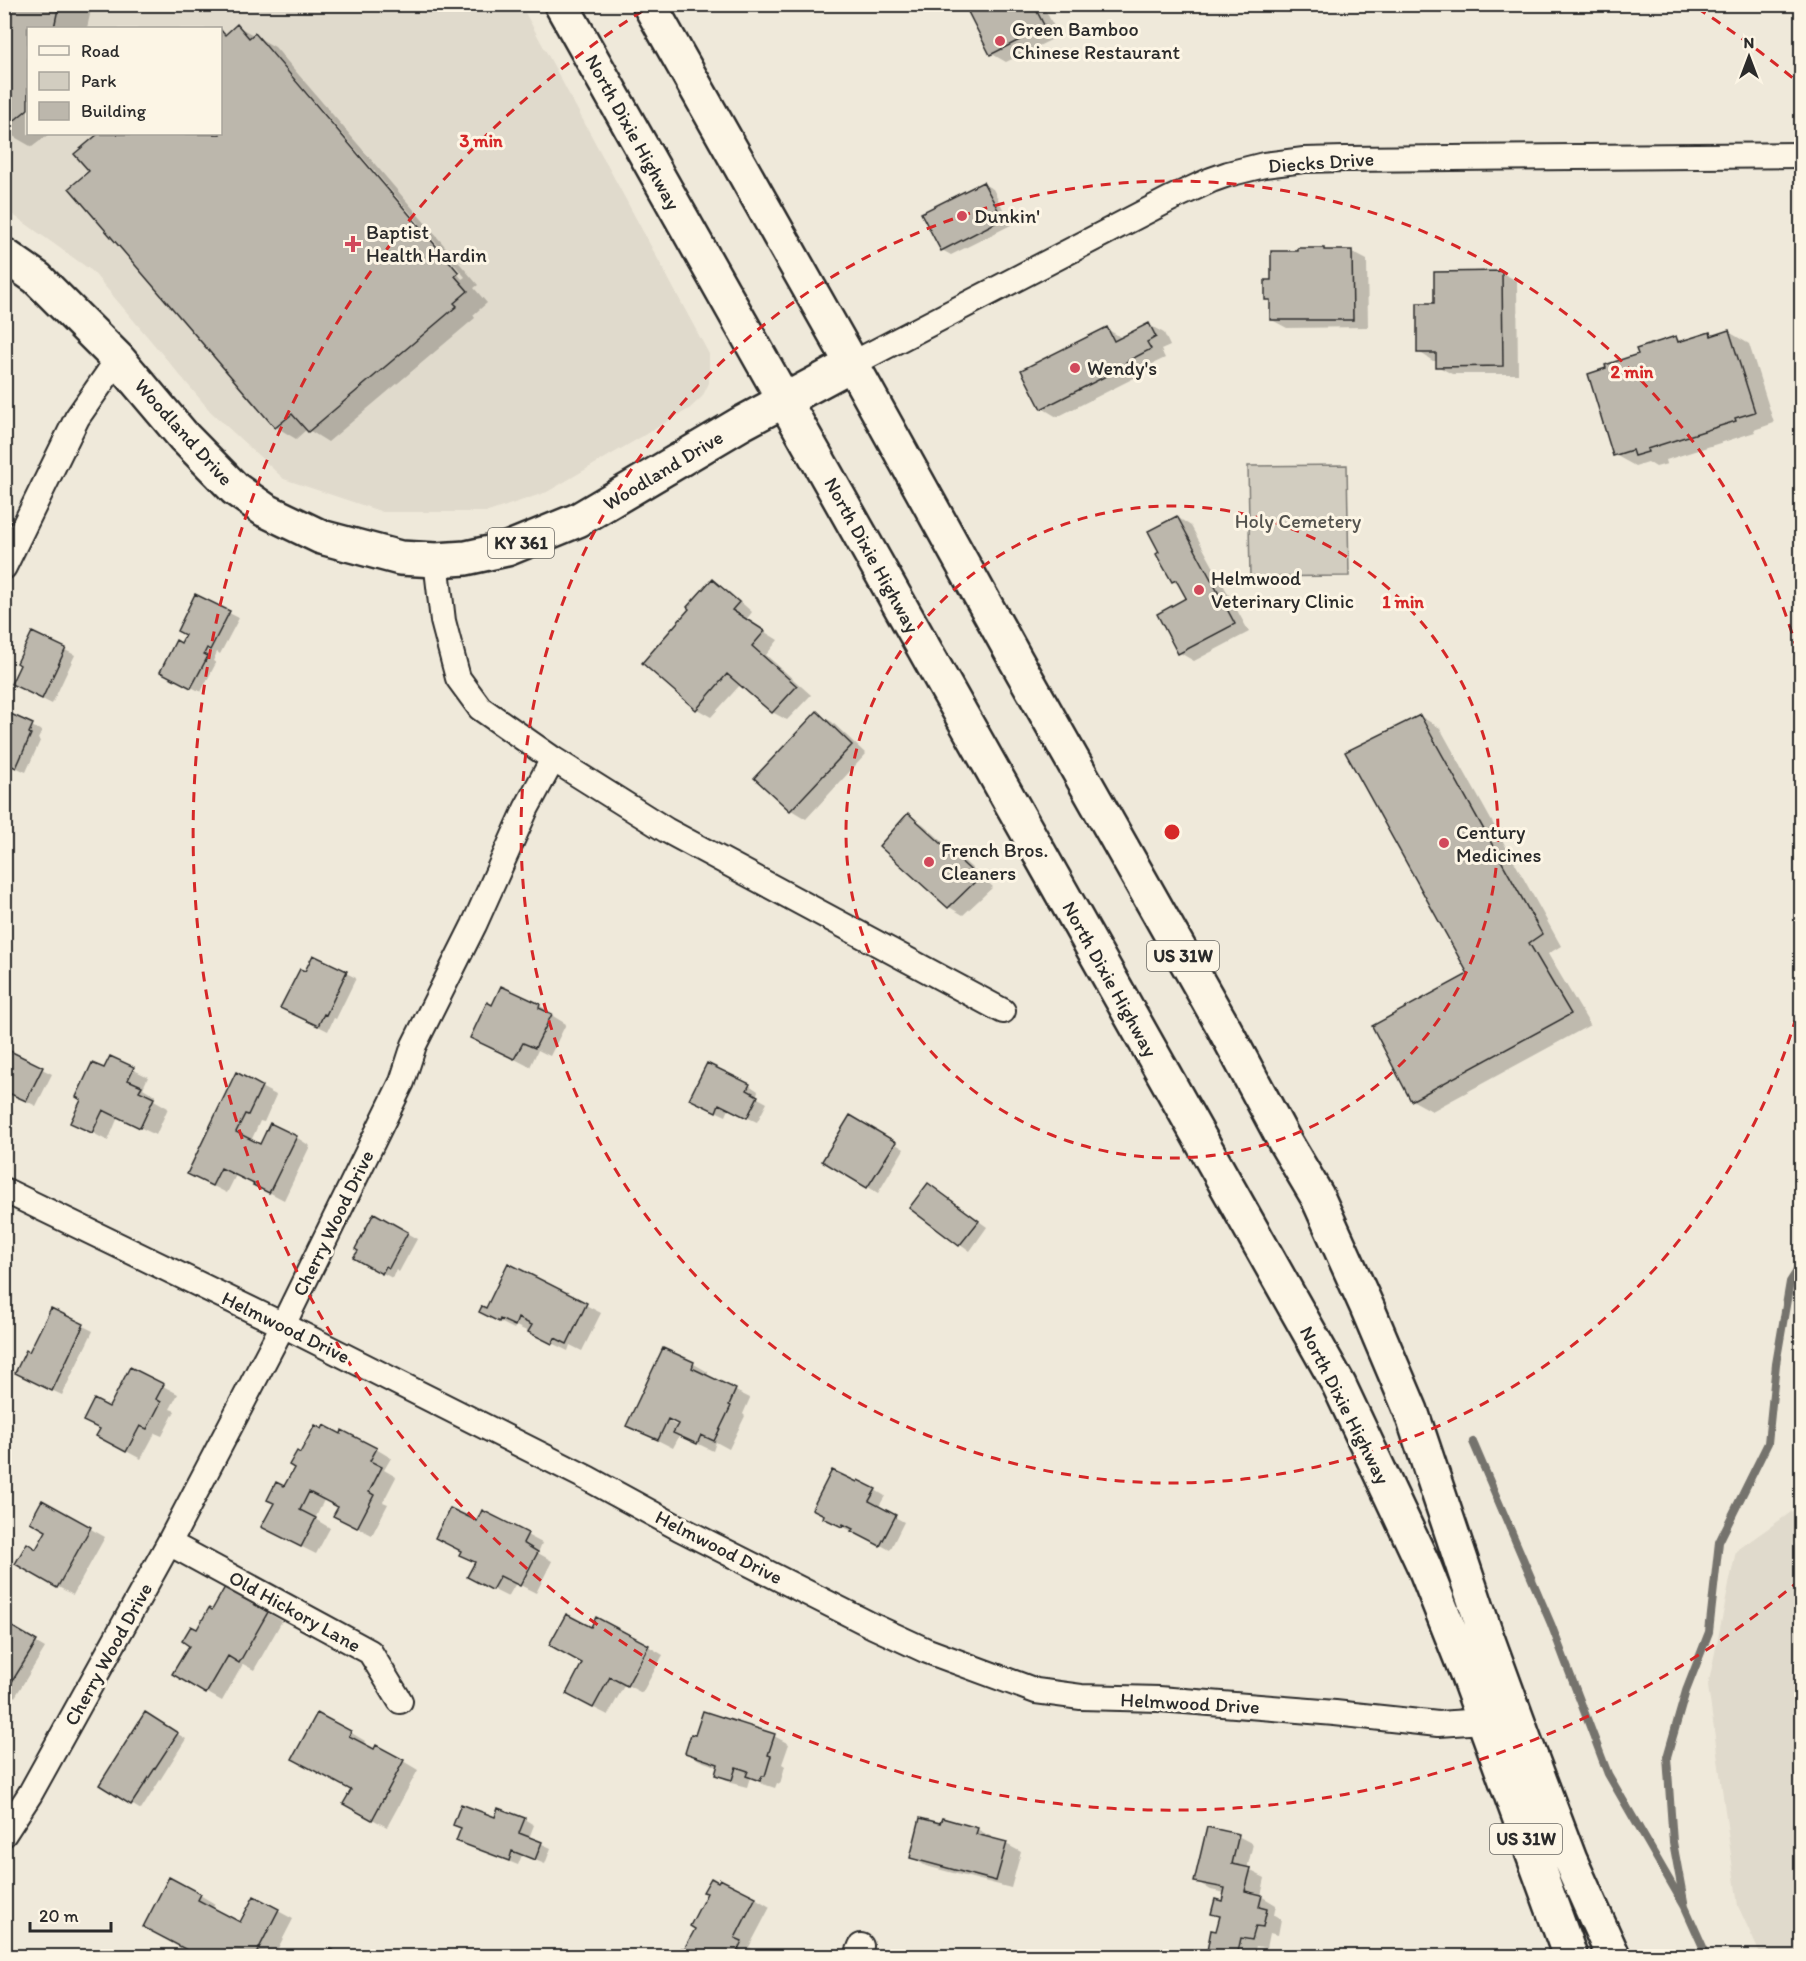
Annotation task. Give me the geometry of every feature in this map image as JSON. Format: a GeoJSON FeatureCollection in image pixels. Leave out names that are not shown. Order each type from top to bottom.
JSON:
{"type":"FeatureCollection","features":[{"type":"Feature","properties":{"kind":"main road","name":"North Dixie Highway"},"geometry":{"type":"LineString","coordinates":[[561,4],[1339,1385],[1424,1566],[1484,1721],[1513,1806],[1570,1956]]}},
{"type":"Feature","properties":{"kind":"main road","name":"US 31W"},"geometry":{"type":"LineString","coordinates":[[649,4],[1317,1196],[1411,1411],[1522,1736],[1570,1860],[1613,1956]]}},
{"type":"Feature","properties":{"kind":"main road","name":"Woodland Drive"},"geometry":{"type":"LineString","coordinates":[[4,255],[37,278],[118,359],[212,467],[235,489],[265,510],[321,537],[400,558],[436,560],[466,558],[507,549],[578,520],[742,423],[852,364]]}},
{"type":"Feature","properties":{"kind":"street","name":"Diecks Drive"},"geometry":{"type":"LineString","coordinates":[[852,364],[1170,199],[1228,174],[1264,165],[1304,160],[1802,155]]}},
{"type":"Feature","properties":{"kind":"street"},"geometry":{"type":"LineString","coordinates":[[4,567],[76,418],[118,359]]}},
{"type":"Feature","properties":{"kind":"street"},"geometry":{"type":"LineString","coordinates":[[436,560],[442,621],[458,678],[480,708],[553,759],[666,830],[1003,1011]]}},
{"type":"Feature","properties":{"kind":"street","name":"Cherry Wood Drive"},"geometry":{"type":"LineString","coordinates":[[4,1834],[30,1794],[169,1543],[283,1325],[402,1082],[414,1045],[474,925],[526,809],[553,759]]}},
{"type":"Feature","properties":{"kind":"street","name":"Helmwood Drive"},"geometry":{"type":"LineString","coordinates":[[4,1190],[283,1325],[589,1479],[679,1528],[873,1626],[925,1650],[1036,1691],[1081,1697],[1159,1699],[1314,1711],[1438,1724],[1484,1721]]}},
{"type":"Feature","properties":{"kind":"street","name":"Old Hickory Lane"},"geometry":{"type":"LineString","coordinates":[[169,1543],[370,1652],[400,1701]]}},
{"type":"Feature","properties":{"kind":"shaded area","name":"Baptist Health Hardin"},"geometry":{"type":"Polygon","coordinates":[[[4,5],[521,5],[709,354],[709,383],[702,397],[689,409],[547,492],[488,512],[383,512],[284,479],[211,412],[92,271],[5,209],[4,5]]]}},
{"type":"Feature","properties":{"kind":"shaded area"},"geometry":{"type":"Polygon","coordinates":[[[1801,1505],[1801,1956],[1761,1956],[1738,1906],[1708,1686],[1736,1551],[1801,1505]]]}},
{"type":"Feature","properties":{"kind":"green space","name":"Holy Cemetery"},"geometry":{"type":"Polygon","coordinates":[[[1347,465],[1349,576],[1250,577],[1248,466],[1347,465]]]}},
{"type":"Feature","properties":{"kind":"building"},"geometry":{"type":"Polygon","coordinates":[[[4,4],[59,4],[54,27],[27,27],[27,110],[4,129],[4,4]]]}},
{"type":"Feature","properties":{"kind":"building","name":"Green Bamboo Chinese Restaurant"},"geometry":{"type":"Polygon","coordinates":[[[964,4],[1033,4],[1045,27],[990,55],[964,4]]]}},
{"type":"Feature","properties":{"kind":"building"},"geometry":{"type":"Polygon","coordinates":[[[237,24],[249,38],[255,33],[459,273],[455,276],[468,291],[454,303],[457,306],[308,432],[292,414],[275,428],[69,188],[89,171],[74,154],[97,135],[222,135],[222,31],[225,35],[237,24]]]}},
{"type":"Feature","properties":{"kind":"building","name":"Dunkin'"},"geometry":{"type":"Polygon","coordinates":[[[983,182],[1003,219],[941,251],[921,213],[983,182]]]}},
{"type":"Feature","properties":{"kind":"building"},"geometry":{"type":"Polygon","coordinates":[[[1298,248],[1352,250],[1353,320],[1270,320],[1270,300],[1265,300],[1265,280],[1271,280],[1271,251],[1298,251],[1298,248]]]}},
{"type":"Feature","properties":{"kind":"building"},"geometry":{"type":"Polygon","coordinates":[[[1502,271],[1503,366],[1436,367],[1436,353],[1417,353],[1417,303],[1434,303],[1434,272],[1502,271]]]}},
{"type":"Feature","properties":{"kind":"building","name":"Wendy's"},"geometry":{"type":"Polygon","coordinates":[[[1149,323],[1156,337],[1147,342],[1151,349],[1126,362],[1128,365],[1041,409],[1021,370],[1107,327],[1114,341],[1149,323]]]}},
{"type":"Feature","properties":{"kind":"building"},"geometry":{"type":"Polygon","coordinates":[[[1729,330],[1755,412],[1735,418],[1736,421],[1647,449],[1648,452],[1634,456],[1632,450],[1613,456],[1588,374],[1606,368],[1605,365],[1638,354],[1636,349],[1676,336],[1678,342],[1710,332],[1711,336],[1729,330]]]}},
{"type":"Feature","properties":{"kind":"building","name":"Helmwood Veterinary Clinic"},"geometry":{"type":"Polygon","coordinates":[[[1177,516],[1235,624],[1178,654],[1157,614],[1186,598],[1176,580],[1172,582],[1156,554],[1159,552],[1148,531],[1177,516]]]}},
{"type":"Feature","properties":{"kind":"building"},"geometry":{"type":"Polygon","coordinates":[[[712,579],[739,602],[732,610],[765,631],[752,646],[797,686],[772,713],[727,674],[696,710],[642,663],[712,579]]]}},
{"type":"Feature","properties":{"kind":"building"},"geometry":{"type":"Polygon","coordinates":[[[195,594],[230,611],[210,650],[207,648],[204,654],[208,656],[191,688],[160,672],[176,640],[181,643],[185,635],[177,631],[195,594]]]}},
{"type":"Feature","properties":{"kind":"building"},"geometry":{"type":"Polygon","coordinates":[[[32,632],[66,648],[42,699],[11,684],[20,665],[17,663],[32,632]]]}},
{"type":"Feature","properties":{"kind":"building"},"geometry":{"type":"Polygon","coordinates":[[[4,711],[33,724],[16,768],[4,762],[4,711]]]}},
{"type":"Feature","properties":{"kind":"building"},"geometry":{"type":"Polygon","coordinates":[[[817,711],[852,745],[790,811],[754,778],[817,711]]]}},
{"type":"Feature","properties":{"kind":"building","name":"Century Medicines"},"geometry":{"type":"Polygon","coordinates":[[[1420,715],[1542,934],[1529,943],[1571,1014],[1411,1101],[1372,1026],[1468,974],[1345,752],[1420,715]]]}},
{"type":"Feature","properties":{"kind":"building","name":"French Bros. Cleaners"},"geometry":{"type":"Polygon","coordinates":[[[908,813],[979,878],[948,908],[879,846],[908,813]]]}},
{"type":"Feature","properties":{"kind":"building"},"geometry":{"type":"Polygon","coordinates":[[[313,955],[347,971],[326,1015],[324,1014],[318,1026],[280,1008],[300,969],[305,971],[313,955]]]}},
{"type":"Feature","properties":{"kind":"building"},"geometry":{"type":"Polygon","coordinates":[[[501,986],[540,1004],[539,1008],[552,1014],[535,1048],[523,1043],[514,1059],[470,1038],[487,1002],[492,1005],[501,986]]]}},
{"type":"Feature","properties":{"kind":"building"},"geometry":{"type":"Polygon","coordinates":[[[4,1048],[43,1067],[26,1101],[4,1091],[4,1048]]]}},
{"type":"Feature","properties":{"kind":"building"},"geometry":{"type":"Polygon","coordinates":[[[110,1056],[134,1067],[128,1080],[142,1086],[139,1091],[154,1098],[140,1128],[103,1110],[92,1133],[70,1123],[81,1100],[76,1097],[92,1063],[104,1068],[110,1056]]]}},
{"type":"Feature","properties":{"kind":"building"},"geometry":{"type":"Polygon","coordinates":[[[707,1063],[750,1084],[747,1090],[758,1096],[747,1118],[719,1104],[716,1112],[689,1099],[707,1063]]]}},
{"type":"Feature","properties":{"kind":"building"},"geometry":{"type":"Polygon","coordinates":[[[236,1072],[262,1086],[248,1115],[245,1114],[236,1132],[260,1144],[270,1123],[297,1136],[269,1193],[221,1168],[212,1186],[187,1174],[236,1072]]]}},
{"type":"Feature","properties":{"kind":"building"},"geometry":{"type":"Polygon","coordinates":[[[850,1115],[896,1142],[867,1188],[822,1161],[850,1115]]]}},
{"type":"Feature","properties":{"kind":"building"},"geometry":{"type":"Polygon","coordinates":[[[928,1183],[979,1221],[959,1246],[909,1208],[928,1183]]]}},
{"type":"Feature","properties":{"kind":"building"},"geometry":{"type":"Polygon","coordinates":[[[374,1213],[408,1232],[389,1268],[386,1266],[382,1274],[353,1258],[358,1251],[355,1249],[374,1213]]]}},
{"type":"Feature","properties":{"kind":"building"},"geometry":{"type":"Polygon","coordinates":[[[508,1263],[587,1303],[567,1344],[555,1338],[552,1344],[528,1332],[532,1325],[518,1318],[515,1326],[500,1319],[499,1322],[479,1312],[482,1306],[486,1308],[508,1263]]]}},
{"type":"Feature","properties":{"kind":"building"},"geometry":{"type":"Polygon","coordinates":[[[51,1308],[84,1324],[52,1391],[15,1373],[26,1350],[29,1352],[51,1308]]]}},
{"type":"Feature","properties":{"kind":"building"},"geometry":{"type":"Polygon","coordinates":[[[663,1348],[694,1362],[692,1368],[736,1389],[729,1405],[731,1406],[714,1441],[701,1435],[697,1444],[673,1433],[678,1424],[668,1419],[658,1440],[626,1426],[663,1348]]]}},
{"type":"Feature","properties":{"kind":"building"},"geometry":{"type":"Polygon","coordinates":[[[130,1367],[164,1384],[156,1399],[161,1402],[147,1429],[140,1426],[126,1452],[96,1436],[100,1429],[83,1421],[94,1399],[109,1407],[130,1367]]]}},
{"type":"Feature","properties":{"kind":"building"},"geometry":{"type":"Polygon","coordinates":[[[315,1425],[322,1429],[324,1425],[341,1434],[342,1430],[377,1448],[370,1461],[382,1467],[369,1492],[374,1495],[357,1528],[333,1516],[338,1507],[309,1492],[300,1510],[316,1518],[301,1547],[261,1527],[274,1503],[267,1500],[276,1482],[284,1486],[294,1468],[289,1465],[297,1451],[300,1453],[315,1425]]]}},
{"type":"Feature","properties":{"kind":"building"},"geometry":{"type":"Polygon","coordinates":[[[832,1470],[876,1489],[869,1501],[896,1515],[880,1546],[851,1531],[853,1529],[843,1524],[842,1527],[823,1518],[824,1515],[812,1509],[832,1470]]]}},
{"type":"Feature","properties":{"kind":"building"},"geometry":{"type":"Polygon","coordinates":[[[42,1500],[91,1527],[57,1588],[15,1564],[27,1543],[36,1549],[46,1531],[30,1522],[42,1500]]]}},
{"type":"Feature","properties":{"kind":"building"},"geometry":{"type":"Polygon","coordinates":[[[450,1508],[477,1521],[482,1510],[528,1533],[523,1543],[538,1552],[520,1586],[500,1576],[492,1590],[467,1577],[475,1562],[459,1555],[461,1551],[435,1538],[450,1508]]]}},
{"type":"Feature","properties":{"kind":"building"},"geometry":{"type":"Polygon","coordinates":[[[225,1587],[268,1612],[239,1663],[228,1656],[206,1694],[172,1674],[189,1646],[182,1641],[191,1626],[197,1629],[209,1608],[212,1610],[225,1587]]]}},
{"type":"Feature","properties":{"kind":"building"},"geometry":{"type":"Polygon","coordinates":[[[566,1614],[591,1627],[596,1617],[649,1645],[627,1686],[610,1677],[593,1708],[566,1694],[582,1663],[549,1645],[566,1614]]]}},
{"type":"Feature","properties":{"kind":"building"},"geometry":{"type":"Polygon","coordinates":[[[4,1622],[37,1641],[5,1693],[4,1693],[4,1622]]]}},
{"type":"Feature","properties":{"kind":"building"},"geometry":{"type":"Polygon","coordinates":[[[703,1711],[775,1734],[768,1755],[771,1756],[765,1776],[762,1776],[760,1781],[746,1776],[748,1771],[736,1767],[732,1780],[715,1775],[718,1764],[685,1753],[691,1734],[695,1735],[703,1711]]]}},
{"type":"Feature","properties":{"kind":"building"},"geometry":{"type":"Polygon","coordinates":[[[145,1712],[178,1733],[131,1805],[99,1785],[145,1712]]]}},
{"type":"Feature","properties":{"kind":"building"},"geometry":{"type":"Polygon","coordinates":[[[317,1713],[351,1731],[349,1736],[374,1749],[376,1745],[404,1760],[372,1820],[343,1804],[351,1790],[292,1759],[317,1713]]]}},
{"type":"Feature","properties":{"kind":"building"},"geometry":{"type":"Polygon","coordinates":[[[461,1804],[495,1817],[498,1808],[525,1818],[519,1833],[542,1842],[535,1860],[512,1851],[509,1861],[456,1841],[461,1828],[453,1825],[461,1804]]]}},
{"type":"Feature","properties":{"kind":"building"},"geometry":{"type":"Polygon","coordinates":[[[920,1818],[940,1823],[942,1818],[978,1828],[976,1834],[1007,1842],[996,1881],[910,1858],[920,1818]]]}},
{"type":"Feature","properties":{"kind":"building"},"geometry":{"type":"Polygon","coordinates":[[[1207,1827],[1239,1834],[1232,1864],[1251,1868],[1245,1891],[1262,1895],[1259,1907],[1267,1909],[1263,1927],[1256,1926],[1252,1940],[1241,1938],[1237,1956],[1206,1956],[1211,1930],[1216,1931],[1220,1916],[1211,1914],[1215,1899],[1222,1901],[1225,1888],[1194,1882],[1207,1827]]]}},
{"type":"Feature","properties":{"kind":"building"},"geometry":{"type":"Polygon","coordinates":[[[169,1877],[201,1894],[198,1900],[240,1922],[254,1896],[279,1909],[255,1956],[189,1956],[184,1954],[187,1950],[143,1927],[169,1877]]]}},
{"type":"Feature","properties":{"kind":"building"},"geometry":{"type":"Polygon","coordinates":[[[711,1878],[718,1882],[720,1879],[756,1897],[735,1938],[742,1941],[735,1956],[678,1956],[695,1929],[690,1926],[707,1893],[703,1892],[711,1878]]]}},
{"type":"Feature","properties":{"kind":"building"},"geometry":{"type":"Polygon","coordinates":[[[330,1949],[345,1956],[326,1956],[330,1949]]]}},
{"type":"Feature","properties":{"kind":"waterway"},"geometry":{"type":"LineString","coordinates":[[1685,1907],[1673,1842],[1667,1757],[1686,1691],[1709,1632],[1719,1542],[1768,1443],[1776,1364],[1790,1282],[1802,1263]]}},
{"type":"Feature","properties":{"kind":"waterway"},"geometry":{"type":"LineString","coordinates":[[1473,1442],[1551,1624],[1608,1774],[1685,1907],[1707,1956]]}},
{"type":"Feature","properties":{"kind":"place","name":"Green Bamboo Chinese Restaurant"},"geometry":{"type":"Point","coordinates":[1000,41]}},
{"type":"Feature","properties":{"kind":"place","name":"Dunkin'"},"geometry":{"type":"Point","coordinates":[962,216]}},
{"type":"Feature","properties":{"kind":"place","name":"Baptist Health Hardin"},"geometry":{"type":"Point","coordinates":[353,244]}},
{"type":"Feature","properties":{"kind":"place","name":"Wendy's"},"geometry":{"type":"Point","coordinates":[1075,368]}},
{"type":"Feature","properties":{"kind":"place","name":"Helmwood Veterinary Clinic"},"geometry":{"type":"Point","coordinates":[1199,590]}},
{"type":"Feature","properties":{"kind":"place","name":"Century Medicines"},"geometry":{"type":"Point","coordinates":[1444,843]}},
{"type":"Feature","properties":{"kind":"place","name":"French Bros. Cleaners"},"geometry":{"type":"Point","coordinates":[929,862]}}]}
